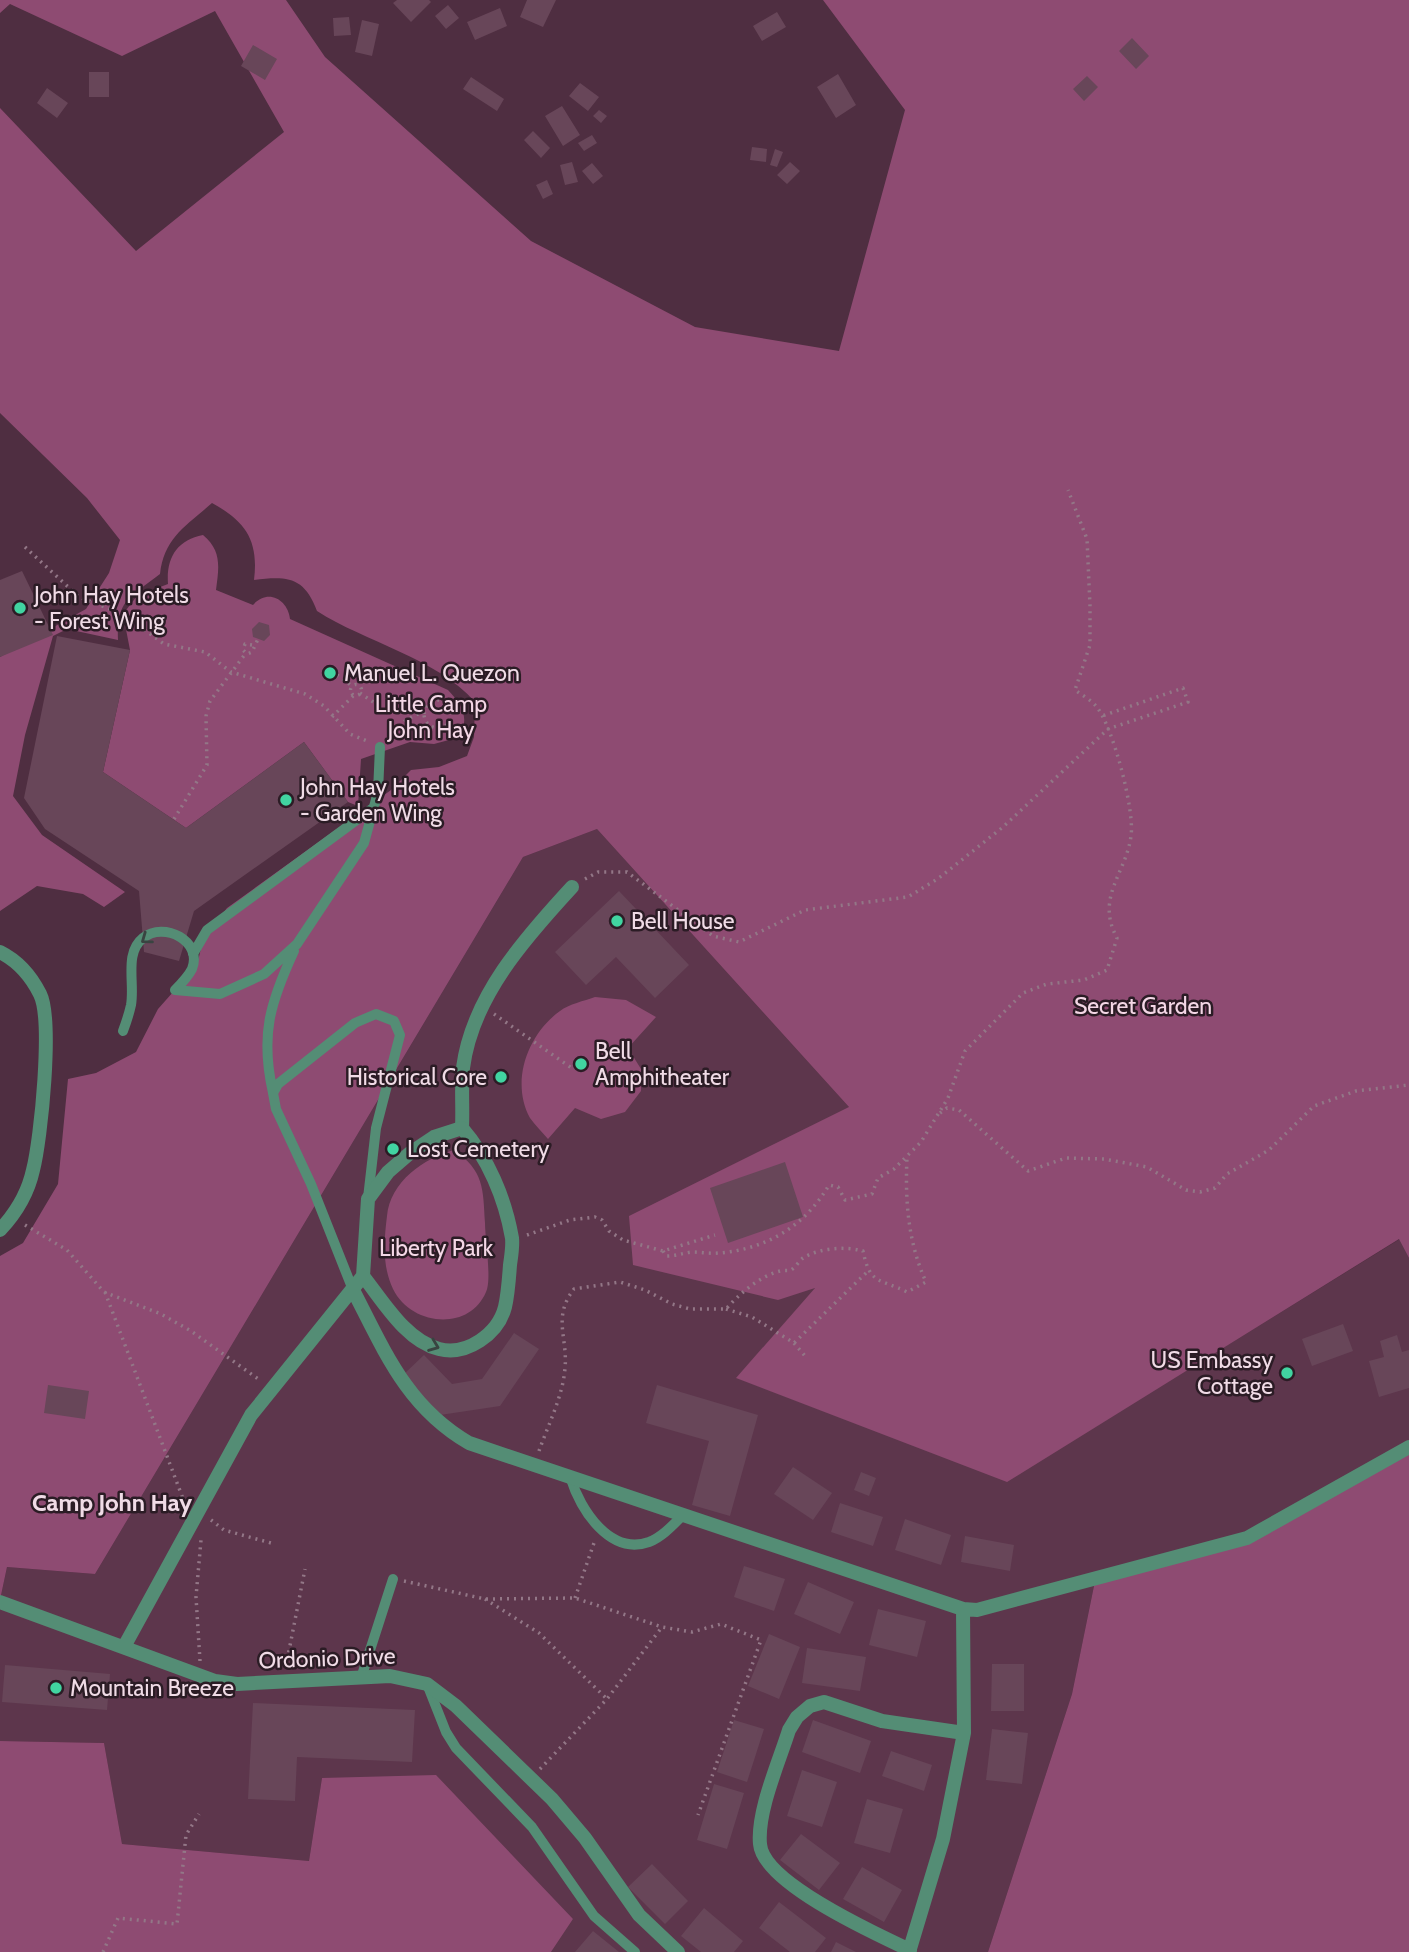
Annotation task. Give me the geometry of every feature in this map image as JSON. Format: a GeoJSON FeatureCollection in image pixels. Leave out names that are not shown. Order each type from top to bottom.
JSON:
{"type":"FeatureCollection","features":[{"type":"Feature","properties":{"kind":"street"},"geometry":{"type":"LineString","coordinates":[[363,1276],[395,1317],[422,1341],[438,1349],[461,1349],[484,1339],[504,1310],[512,1240],[493,1175],[478,1146],[462,1128],[463,1068],[476,1022],[502,971],[527,936],[572,887]]}},
{"type":"Feature","properties":{"kind":"street"},"geometry":{"type":"LineString","coordinates":[[0,952],[23,968],[41,996],[46,1035],[33,1170],[24,1197],[12,1218],[0,1230]]}},
{"type":"Feature","properties":{"kind":"street"},"geometry":{"type":"LineString","coordinates":[[125,1645],[251,1415],[363,1276],[368,1199],[388,1172],[410,1153],[434,1137],[462,1128]]}},
{"type":"Feature","properties":{"kind":"street"},"geometry":{"type":"LineString","coordinates":[[353,1290],[393,1366],[428,1414],[469,1443],[963,1609],[977,1610],[1041,1595],[1247,1538],[1409,1447]]}},
{"type":"Feature","properties":{"kind":"street","name":"Ordonio Drive"},"geometry":{"type":"LineString","coordinates":[[0,1602],[125,1645],[200,1677],[237,1684],[361,1678],[408,1678],[427,1684],[456,1706],[568,1817],[639,1915],[678,1952]]}},
{"type":"Feature","properties":{"kind":"street"},"geometry":{"type":"LineString","coordinates":[[963,1609],[964,1733],[943,1839],[909,1951],[823,1906],[767,1862],[760,1846],[760,1826],[789,1730],[797,1717],[810,1706],[824,1702],[882,1721],[964,1733]]}},
{"type":"Feature","properties":{"kind":"lane"},"geometry":{"type":"LineString","coordinates":[[353,1290],[311,1184],[276,1109],[267,1066],[267,1021],[298,944],[364,843],[378,792],[380,747]]}},
{"type":"Feature","properties":{"kind":"lane"},"geometry":{"type":"LineString","coordinates":[[190,950],[207,930],[373,808]]}},
{"type":"Feature","properties":{"kind":"lane"},"geometry":{"type":"LineString","coordinates":[[123,1031],[131,1005],[131,960],[138,943],[145,936],[163,931],[181,937],[190,950],[191,970],[175,990],[220,994],[264,974],[298,944]]}},
{"type":"Feature","properties":{"kind":"lane"},"geometry":{"type":"LineString","coordinates":[[272,1093],[278,1084],[369,1015],[385,1017],[399,1027],[400,1035],[376,1128],[368,1199]]}},
{"type":"Feature","properties":{"kind":"lane"},"geometry":{"type":"LineString","coordinates":[[571,1479],[583,1510],[599,1530],[624,1542],[646,1544],[666,1531],[683,1514]]}},
{"type":"Feature","properties":{"kind":"lane"},"geometry":{"type":"LineString","coordinates":[[361,1678],[393,1579]]}},
{"type":"Feature","properties":{"kind":"lane"},"geometry":{"type":"LineString","coordinates":[[427,1684],[441,1722],[456,1748],[532,1827],[594,1916],[635,1952]]}},
{"type":"Feature","properties":{"kind":"path"},"geometry":{"type":"LineString","coordinates":[[665,1250],[666,1256],[679,1256],[748,1247],[802,1222],[829,1185],[838,1187],[845,1200],[872,1194],[878,1178],[907,1157],[938,1115],[948,1098],[965,1051],[1023,993],[1047,984],[1084,980],[1107,970],[1117,938],[1108,920],[1112,889],[1131,839],[1132,824],[1118,754],[1108,729],[1095,704],[1075,690],[1090,645],[1090,606],[1087,539],[1068,490]]}},
{"type":"Feature","properties":{"kind":"path"},"geometry":{"type":"LineString","coordinates":[[25,547],[79,597],[123,614],[164,644],[205,652],[231,672],[248,674],[266,684],[305,694],[324,706],[349,734],[380,747],[406,720],[424,711],[432,701],[442,700],[449,705],[453,714],[446,726],[436,728],[425,721],[424,711]]}},
{"type":"Feature","properties":{"kind":"path"},"geometry":{"type":"LineString","coordinates":[[174,819],[207,765],[206,716],[211,701],[246,653],[252,652],[252,645],[258,639]]}},
{"type":"Feature","properties":{"kind":"path"},"geometry":{"type":"LineString","coordinates":[[337,675],[352,686],[354,695]]}},
{"type":"Feature","properties":{"kind":"path"},"geometry":{"type":"LineString","coordinates":[[352,686],[360,685],[360,693]]}},
{"type":"Feature","properties":{"kind":"path"},"geometry":{"type":"LineString","coordinates":[[572,887],[598,872],[627,872],[713,936],[739,942],[805,910],[908,897],[1003,827],[1108,729],[1188,702],[1183,688],[1102,716]]}},
{"type":"Feature","properties":{"kind":"path"},"geometry":{"type":"LineString","coordinates":[[332,717],[354,695],[360,693]]}},
{"type":"Feature","properties":{"kind":"path"},"geometry":{"type":"LineString","coordinates":[[360,693],[376,704]]}},
{"type":"Feature","properties":{"kind":"path"},"geometry":{"type":"LineString","coordinates":[[484,1007],[573,1069]]}},
{"type":"Feature","properties":{"kind":"path"},"geometry":{"type":"LineString","coordinates":[[938,1115],[947,1108],[959,1110],[1028,1171],[1066,1158],[1104,1159],[1147,1167],[1186,1190],[1200,1192],[1215,1188],[1227,1174],[1269,1150],[1314,1106],[1356,1091],[1409,1085]]}},
{"type":"Feature","properties":{"kind":"path"},"geometry":{"type":"LineString","coordinates":[[726,1309],[735,1298],[763,1279],[779,1271],[792,1269],[803,1258],[826,1250],[863,1251],[867,1272],[878,1282],[889,1283],[907,1292],[926,1282],[915,1257],[906,1207],[907,1157]]}},
{"type":"Feature","properties":{"kind":"path"},"geometry":{"type":"LineString","coordinates":[[512,1240],[570,1220],[595,1217],[602,1220],[609,1231],[624,1240],[665,1250],[715,1235]]}},
{"type":"Feature","properties":{"kind":"path"},"geometry":{"type":"LineString","coordinates":[[12,1218],[67,1250],[104,1292],[186,1506]]}},
{"type":"Feature","properties":{"kind":"path"},"geometry":{"type":"LineString","coordinates":[[794,1343],[867,1272]]}},
{"type":"Feature","properties":{"kind":"path"},"geometry":{"type":"LineString","coordinates":[[534,1467],[565,1367],[561,1333],[565,1301],[573,1289],[620,1282],[690,1309],[726,1309],[752,1317],[794,1343],[805,1356]]}},
{"type":"Feature","properties":{"kind":"path"},"geometry":{"type":"LineString","coordinates":[[104,1292],[181,1325],[262,1382]]}},
{"type":"Feature","properties":{"kind":"path"},"geometry":{"type":"LineString","coordinates":[[204,1515],[224,1530],[271,1543]]}},
{"type":"Feature","properties":{"kind":"path"},"geometry":{"type":"LineString","coordinates":[[200,1645],[196,1597],[202,1528]]}},
{"type":"Feature","properties":{"kind":"path"},"geometry":{"type":"LineString","coordinates":[[575,1598],[599,1530]]}},
{"type":"Feature","properties":{"kind":"path"},"geometry":{"type":"LineString","coordinates":[[285,1669],[305,1569]]}},
{"type":"Feature","properties":{"kind":"path"},"geometry":{"type":"LineString","coordinates":[[393,1579],[485,1598],[575,1598],[662,1626],[692,1632],[721,1624],[761,1640],[698,1815]]}},
{"type":"Feature","properties":{"kind":"path"},"geometry":{"type":"LineString","coordinates":[[485,1598],[538,1633],[607,1699]]}},
{"type":"Feature","properties":{"kind":"path"},"geometry":{"type":"LineString","coordinates":[[531,1778],[607,1699],[662,1626]]}},
{"type":"Feature","properties":{"kind":"path"},"geometry":{"type":"LineString","coordinates":[[103,1952],[118,1918],[177,1924],[186,1835],[199,1814]]}},
{"type":"Feature","properties":{"kind":"shaded area"},"geometry":{"type":"Polygon","coordinates":[[[597,829],[849,1107],[879,1215],[737,1378],[1007,1481],[1400,1239],[1409,1258],[1409,1447],[1247,1538],[1095,1581],[1072,1694],[988,1952],[551,1952],[573,1919],[322,1778],[309,1861],[122,1844],[104,1743],[0,1741],[0,1600],[7,1567],[95,1574],[523,857],[597,829]]]}},
{"type":"Feature","properties":{"kind":"green space","name":"Secret Garden"},"geometry":{"type":"Polygon","coordinates":[[[0,0],[286,0],[325,57],[531,241],[695,327],[839,351],[905,110],[823,0],[1409,0],[1409,1258],[1399,1239],[1007,1482],[736,1378],[815,1288],[778,1300],[633,1265],[629,1216],[849,1107],[597,829],[523,857],[95,1574],[7,1567],[0,1600],[0,1256],[23,1243],[58,1184],[68,1079],[96,1073],[136,1052],[158,1009],[197,965],[203,940],[227,908],[391,790],[411,770],[439,767],[467,756],[474,737],[475,702],[459,687],[421,662],[317,611],[306,591],[293,581],[276,578],[254,580],[254,554],[247,533],[233,517],[212,503],[171,542],[160,574],[127,600],[120,616],[118,640],[67,629],[53,636],[25,735],[13,796],[42,835],[125,892],[104,907],[83,894],[37,886],[0,911],[0,657],[86,609],[109,573],[120,540],[87,498],[0,413],[0,108],[136,251],[284,132],[215,11],[122,56],[10,4],[0,13],[0,0]]]}},
{"type":"Feature","properties":{"kind":"green space","name":"Little Camp John Hay"},"geometry":{"type":"Polygon","coordinates":[[[203,535],[213,547],[218,560],[216,590],[253,605],[265,597],[276,598],[285,606],[290,619],[448,690],[463,712],[464,723],[460,737],[434,744],[410,742],[361,759],[358,806],[348,802],[304,742],[186,828],[103,772],[130,650],[123,614],[137,596],[168,584],[169,566],[175,552],[186,541],[203,535]]]}},
{"type":"Feature","properties":{"kind":"green space","name":"Bell Amphitheater"},"geometry":{"type":"Polygon","coordinates":[[[595,997],[626,1000],[656,1017],[628,1048],[641,1069],[641,1091],[625,1112],[601,1119],[575,1108],[548,1139],[530,1118],[524,1104],[522,1074],[526,1059],[539,1032],[560,1011],[595,997]]]}},
{"type":"Feature","properties":{"kind":"green space","name":"Liberty Park"},"geometry":{"type":"Polygon","coordinates":[[[454,1150],[471,1165],[480,1181],[484,1200],[488,1286],[478,1305],[467,1314],[440,1319],[413,1311],[401,1301],[393,1289],[385,1262],[385,1234],[390,1204],[402,1182],[420,1165],[454,1150]]]}},
{"type":"Feature","properties":{"kind":"green space"},"geometry":{"type":"Polygon","coordinates":[[[1409,1447],[1409,1952],[988,1952],[1072,1694],[1095,1581],[1247,1538],[1409,1447]]]}},
{"type":"Feature","properties":{"kind":"green space"},"geometry":{"type":"Polygon","coordinates":[[[0,1741],[104,1743],[122,1844],[309,1861],[322,1778],[436,1775],[573,1919],[551,1952],[0,1952],[0,1741]]]}},
{"type":"Feature","properties":{"kind":"building"},"geometry":{"type":"Polygon","coordinates":[[[397,0],[431,2],[411,22],[393,3],[397,0]]]}},
{"type":"Feature","properties":{"kind":"building"},"geometry":{"type":"Polygon","coordinates":[[[527,0],[556,0],[543,27],[520,17],[527,0]]]}},
{"type":"Feature","properties":{"kind":"building"},"geometry":{"type":"Polygon","coordinates":[[[448,5],[459,18],[446,29],[435,16],[448,5]]]}},
{"type":"Feature","properties":{"kind":"building"},"geometry":{"type":"Polygon","coordinates":[[[500,8],[507,26],[475,40],[467,22],[500,8]]]}},
{"type":"Feature","properties":{"kind":"building"},"geometry":{"type":"Polygon","coordinates":[[[777,12],[786,27],[762,41],[753,26],[777,12]]]}},
{"type":"Feature","properties":{"kind":"building"},"geometry":{"type":"Polygon","coordinates":[[[349,17],[351,35],[334,36],[333,18],[349,17]]]}},
{"type":"Feature","properties":{"kind":"building"},"geometry":{"type":"Polygon","coordinates":[[[362,20],[379,24],[372,56],[355,52],[362,20]]]}},
{"type":"Feature","properties":{"kind":"building"},"geometry":{"type":"Polygon","coordinates":[[[1132,38],[1149,56],[1136,69],[1119,51],[1132,38]]]}},
{"type":"Feature","properties":{"kind":"building"},"geometry":{"type":"Polygon","coordinates":[[[253,45],[277,59],[265,80],[241,66],[253,45]]]}},
{"type":"Feature","properties":{"kind":"building"},"geometry":{"type":"Polygon","coordinates":[[[89,72],[109,72],[109,97],[89,97],[89,72]]]}},
{"type":"Feature","properties":{"kind":"building"},"geometry":{"type":"Polygon","coordinates":[[[838,74],[856,105],[836,118],[817,87],[838,74]]]}},
{"type":"Feature","properties":{"kind":"building"},"geometry":{"type":"Polygon","coordinates":[[[1087,76],[1098,87],[1084,101],[1073,89],[1087,76]]]}},
{"type":"Feature","properties":{"kind":"building"},"geometry":{"type":"Polygon","coordinates":[[[471,77],[504,99],[497,111],[463,89],[471,77]]]}},
{"type":"Feature","properties":{"kind":"building"},"geometry":{"type":"Polygon","coordinates":[[[580,83],[599,97],[588,111],[569,96],[580,83]]]}},
{"type":"Feature","properties":{"kind":"building"},"geometry":{"type":"Polygon","coordinates":[[[47,88],[68,103],[57,118],[37,103],[47,88]]]}},
{"type":"Feature","properties":{"kind":"building"},"geometry":{"type":"Polygon","coordinates":[[[562,106],[580,135],[563,146],[545,116],[562,106]]]}},
{"type":"Feature","properties":{"kind":"building"},"geometry":{"type":"Polygon","coordinates":[[[599,110],[607,116],[601,123],[593,116],[599,110]]]}},
{"type":"Feature","properties":{"kind":"building"},"geometry":{"type":"Polygon","coordinates":[[[533,131],[550,148],[541,158],[524,140],[533,131]]]}},
{"type":"Feature","properties":{"kind":"building"},"geometry":{"type":"Polygon","coordinates":[[[592,135],[597,143],[584,151],[578,143],[592,135]]]}},
{"type":"Feature","properties":{"kind":"building"},"geometry":{"type":"Polygon","coordinates":[[[752,147],[767,149],[766,162],[750,160],[752,147]]]}},
{"type":"Feature","properties":{"kind":"building"},"geometry":{"type":"Polygon","coordinates":[[[775,149],[783,152],[777,167],[770,165],[775,149]]]}},
{"type":"Feature","properties":{"kind":"building"},"geometry":{"type":"Polygon","coordinates":[[[572,162],[578,182],[565,185],[560,165],[572,162]]]}},
{"type":"Feature","properties":{"kind":"building"},"geometry":{"type":"Polygon","coordinates":[[[790,162],[800,171],[787,184],[777,175],[790,162]]]}},
{"type":"Feature","properties":{"kind":"building"},"geometry":{"type":"Polygon","coordinates":[[[592,163],[603,176],[593,184],[582,171],[592,163]]]}},
{"type":"Feature","properties":{"kind":"building"},"geometry":{"type":"Polygon","coordinates":[[[547,180],[553,194],[543,199],[536,185],[547,180]]]}},
{"type":"Feature","properties":{"kind":"building","name":"John Hay Hotels - Forest Wing"},"geometry":{"type":"Polygon","coordinates":[[[22,571],[53,635],[0,657],[0,580],[22,571]]]}},
{"type":"Feature","properties":{"kind":"building"},"geometry":{"type":"Polygon","coordinates":[[[259,622],[269,625],[270,635],[264,641],[253,637],[252,629],[259,622]]]}},
{"type":"Feature","properties":{"kind":"building","name":"John Hay Hotels - Garden Wing"},"geometry":{"type":"Polygon","coordinates":[[[57,636],[130,650],[103,772],[186,828],[304,742],[348,802],[194,911],[179,961],[144,952],[139,891],[45,829],[24,798],[57,636]]]}},
{"type":"Feature","properties":{"kind":"building","name":"Bell House"},"geometry":{"type":"Polygon","coordinates":[[[619,891],[689,965],[655,998],[616,957],[586,985],[555,952],[619,891]]]}},
{"type":"Feature","properties":{"kind":"building"},"geometry":{"type":"Polygon","coordinates":[[[785,1162],[803,1217],[728,1243],[710,1188],[785,1162]]]}},
{"type":"Feature","properties":{"kind":"building"},"geometry":{"type":"Polygon","coordinates":[[[1343,1324],[1353,1351],[1312,1366],[1302,1339],[1343,1324]]]}},
{"type":"Feature","properties":{"kind":"building"},"geometry":{"type":"Polygon","coordinates":[[[514,1333],[539,1349],[500,1406],[440,1415],[403,1375],[424,1355],[452,1384],[482,1379],[514,1333]]]}},
{"type":"Feature","properties":{"kind":"building"},"geometry":{"type":"Polygon","coordinates":[[[1397,1335],[1402,1352],[1409,1350],[1409,1388],[1379,1397],[1369,1361],[1384,1357],[1380,1341],[1397,1335]]]}},
{"type":"Feature","properties":{"kind":"building"},"geometry":{"type":"Polygon","coordinates":[[[48,1385],[89,1391],[85,1419],[44,1413],[48,1385]]]}},
{"type":"Feature","properties":{"kind":"building"},"geometry":{"type":"Polygon","coordinates":[[[657,1385],[758,1415],[730,1516],[692,1505],[709,1441],[646,1423],[657,1385]]]}},
{"type":"Feature","properties":{"kind":"building"},"geometry":{"type":"Polygon","coordinates":[[[793,1467],[832,1493],[813,1520],[774,1494],[793,1467]]]}},
{"type":"Feature","properties":{"kind":"building"},"geometry":{"type":"Polygon","coordinates":[[[861,1472],[876,1478],[869,1496],[854,1490],[861,1472]]]}},
{"type":"Feature","properties":{"kind":"building"},"geometry":{"type":"Polygon","coordinates":[[[840,1503],[883,1517],[873,1546],[831,1532],[840,1503]]]}},
{"type":"Feature","properties":{"kind":"building"},"geometry":{"type":"Polygon","coordinates":[[[905,1519],[951,1535],[941,1565],[895,1550],[905,1519]]]}},
{"type":"Feature","properties":{"kind":"building"},"geometry":{"type":"Polygon","coordinates":[[[965,1536],[1014,1545],[1010,1571],[961,1562],[965,1536]]]}},
{"type":"Feature","properties":{"kind":"building"},"geometry":{"type":"Polygon","coordinates":[[[744,1566],[785,1579],[774,1611],[734,1597],[744,1566]]]}},
{"type":"Feature","properties":{"kind":"building"},"geometry":{"type":"Polygon","coordinates":[[[808,1582],[854,1602],[840,1634],[794,1614],[808,1582]]]}},
{"type":"Feature","properties":{"kind":"building"},"geometry":{"type":"Polygon","coordinates":[[[878,1609],[926,1621],[917,1657],[869,1645],[878,1609]]]}},
{"type":"Feature","properties":{"kind":"building"},"geometry":{"type":"Polygon","coordinates":[[[769,1634],[800,1647],[779,1699],[748,1686],[769,1634]]]}},
{"type":"Feature","properties":{"kind":"building"},"geometry":{"type":"Polygon","coordinates":[[[807,1648],[866,1657],[860,1691],[802,1683],[807,1648]]]}},
{"type":"Feature","properties":{"kind":"building"},"geometry":{"type":"Polygon","coordinates":[[[992,1664],[1024,1664],[1024,1711],[991,1711],[992,1664]]]}},
{"type":"Feature","properties":{"kind":"building","name":"Mountain Breeze"},"geometry":{"type":"Polygon","coordinates":[[[5,1665],[110,1674],[107,1710],[2,1702],[5,1665]]]}},
{"type":"Feature","properties":{"kind":"building"},"geometry":{"type":"Polygon","coordinates":[[[253,1703],[415,1710],[412,1762],[297,1757],[295,1801],[248,1799],[253,1703]]]}},
{"type":"Feature","properties":{"kind":"building"},"geometry":{"type":"Polygon","coordinates":[[[734,1720],[764,1729],[747,1782],[717,1772],[734,1720]]]}},
{"type":"Feature","properties":{"kind":"building"},"geometry":{"type":"Polygon","coordinates":[[[813,1720],[871,1741],[860,1773],[802,1752],[813,1720]]]}},
{"type":"Feature","properties":{"kind":"building"},"geometry":{"type":"Polygon","coordinates":[[[992,1729],[1028,1733],[1022,1784],[986,1780],[992,1729]]]}},
{"type":"Feature","properties":{"kind":"building"},"geometry":{"type":"Polygon","coordinates":[[[891,1751],[932,1765],[924,1791],[882,1776],[891,1751]]]}},
{"type":"Feature","properties":{"kind":"building"},"geometry":{"type":"Polygon","coordinates":[[[802,1770],[837,1782],[822,1827],[787,1816],[802,1770]]]}},
{"type":"Feature","properties":{"kind":"building"},"geometry":{"type":"Polygon","coordinates":[[[714,1784],[744,1793],[727,1849],[697,1840],[714,1784]]]}},
{"type":"Feature","properties":{"kind":"building"},"geometry":{"type":"Polygon","coordinates":[[[867,1799],[903,1809],[890,1853],[854,1843],[867,1799]]]}},
{"type":"Feature","properties":{"kind":"building"},"geometry":{"type":"Polygon","coordinates":[[[801,1834],[840,1863],[819,1890],[780,1860],[801,1834]]]}},
{"type":"Feature","properties":{"kind":"building"},"geometry":{"type":"Polygon","coordinates":[[[652,1864],[688,1901],[665,1924],[628,1887],[652,1864]]]}},
{"type":"Feature","properties":{"kind":"building"},"geometry":{"type":"Polygon","coordinates":[[[862,1867],[902,1890],[884,1922],[843,1899],[862,1867]]]}},
{"type":"Feature","properties":{"kind":"building"},"geometry":{"type":"Polygon","coordinates":[[[779,1902],[826,1938],[815,1952],[790,1952],[759,1928],[779,1902]]]}},
{"type":"Feature","properties":{"kind":"building"},"geometry":{"type":"Polygon","coordinates":[[[704,1908],[743,1941],[734,1952],[701,1952],[681,1936],[704,1908]]]}},
{"type":"Feature","properties":{"kind":"building"},"geometry":{"type":"Polygon","coordinates":[[[593,1931],[619,1952],[575,1952],[593,1931]]]}},
{"type":"Feature","properties":{"kind":"building"},"geometry":{"type":"Polygon","coordinates":[[[836,1942],[856,1952],[831,1952],[836,1942]]]}},
{"type":"Feature","properties":{"kind":"place","name":"John Hay Hotels - Forest Wing"},"geometry":{"type":"Point","coordinates":[20,608]}},
{"type":"Feature","properties":{"kind":"place","name":"Manuel L. Quezon"},"geometry":{"type":"Point","coordinates":[330,673]}},
{"type":"Feature","properties":{"kind":"place","name":"John Hay Hotels - Garden Wing"},"geometry":{"type":"Point","coordinates":[286,800]}},
{"type":"Feature","properties":{"kind":"place","name":"Bell House"},"geometry":{"type":"Point","coordinates":[617,921]}},
{"type":"Feature","properties":{"kind":"place","name":"Bell Amphitheater"},"geometry":{"type":"Point","coordinates":[581,1064]}},
{"type":"Feature","properties":{"kind":"place","name":"Historical Core"},"geometry":{"type":"Point","coordinates":[501,1077]}},
{"type":"Feature","properties":{"kind":"place","name":"Lost Cemetery"},"geometry":{"type":"Point","coordinates":[393,1149]}},
{"type":"Feature","properties":{"kind":"place","name":"US Embassy Cottage"},"geometry":{"type":"Point","coordinates":[1287,1373]}},
{"type":"Feature","properties":{"kind":"place","name":"Mountain Breeze"},"geometry":{"type":"Point","coordinates":[56,1688]}},
{"type":"Feature","properties":{"kind":"district","name":"Camp John Hay"},"geometry":{"type":"Point","coordinates":[112,1503]}}]}
